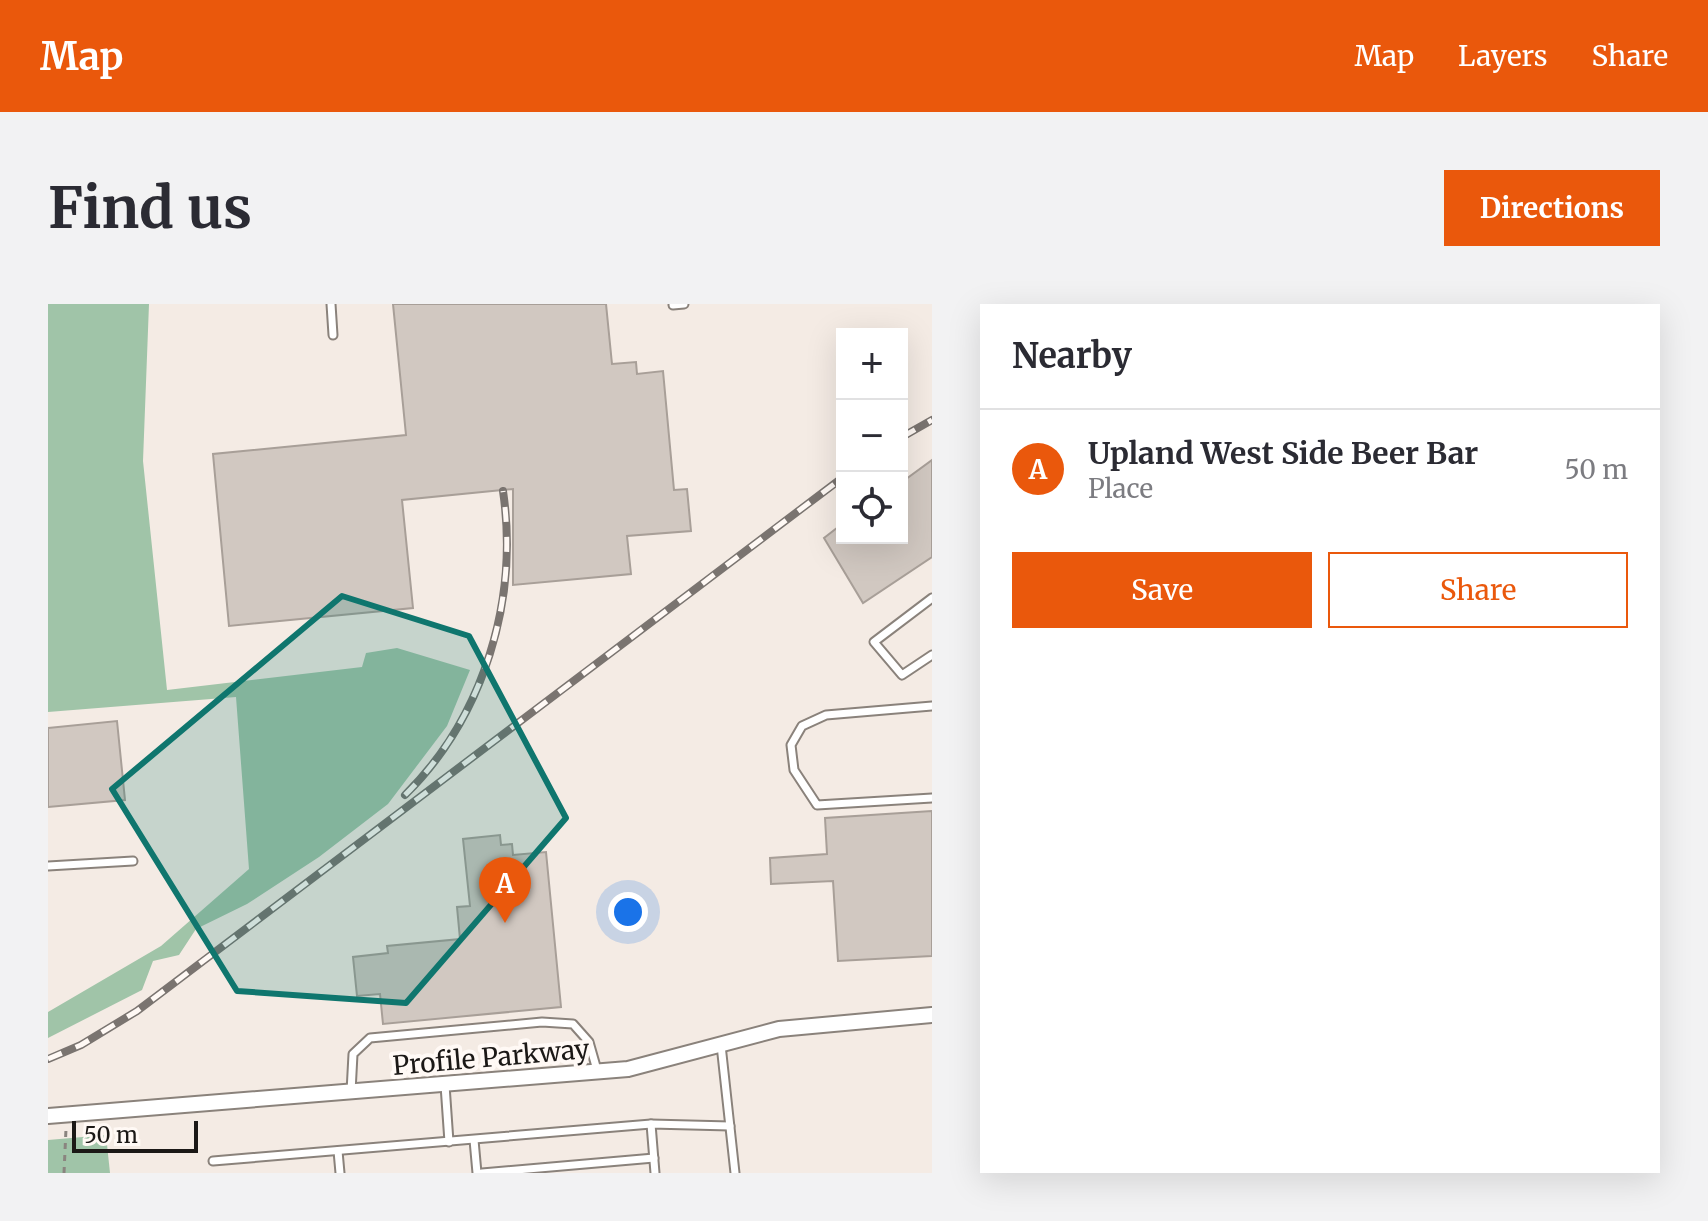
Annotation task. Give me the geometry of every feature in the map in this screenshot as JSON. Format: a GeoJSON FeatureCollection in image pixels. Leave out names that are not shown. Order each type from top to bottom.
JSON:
{"type":"FeatureCollection","features":[{"type":"Feature","properties":{"kind":"street","name":"Profile Parkway"},"geometry":{"type":"LineString","coordinates":[[48,1116],[642,1067],[798,1026],[932,1015]]}},
{"type":"Feature","properties":{"kind":"lane"},"geometry":{"type":"LineString","coordinates":[[331,304],[333,335]]}},
{"type":"Feature","properties":{"kind":"lane"},"geometry":{"type":"LineString","coordinates":[[673,305],[684,304]]}},
{"type":"Feature","properties":{"kind":"lane"},"geometry":{"type":"LineString","coordinates":[[932,598],[874,642],[902,675],[932,655]]}},
{"type":"Feature","properties":{"kind":"lane"},"geometry":{"type":"LineString","coordinates":[[932,706],[826,715],[802,726],[791,745],[794,770],[817,805],[932,798]]}},
{"type":"Feature","properties":{"kind":"lane"},"geometry":{"type":"LineString","coordinates":[[48,866],[133,861]]}},
{"type":"Feature","properties":{"kind":"lane"},"geometry":{"type":"LineString","coordinates":[[351,1092],[353,1054],[370,1038],[542,1022],[573,1024],[589,1042],[598,1072]]}},
{"type":"Feature","properties":{"kind":"lane"},"geometry":{"type":"LineString","coordinates":[[721,1045],[735,1173]]}},
{"type":"Feature","properties":{"kind":"lane"},"geometry":{"type":"LineString","coordinates":[[445,1085],[449,1142]]}},
{"type":"Feature","properties":{"kind":"lane"},"geometry":{"type":"LineString","coordinates":[[213,1161],[651,1124],[730,1126]]}},
{"type":"Feature","properties":{"kind":"lane"},"geometry":{"type":"LineString","coordinates":[[651,1124],[655,1173]]}},
{"type":"Feature","properties":{"kind":"lane"},"geometry":{"type":"LineString","coordinates":[[474,1140],[479,1173],[654,1158]]}},
{"type":"Feature","properties":{"kind":"lane"},"geometry":{"type":"LineString","coordinates":[[338,1151],[340,1173]]}},
{"type":"Feature","properties":{"kind":"path"},"geometry":{"type":"LineString","coordinates":[[64,1173],[66,1115]]}},
{"type":"Feature","properties":{"kind":"highlighted area"},"geometry":{"type":"Polygon","coordinates":[[[342,596],[469,636],[566,818],[406,1003],[237,991],[112,789],[342,596]]]}},
{"type":"Feature","properties":{"kind":"green space"},"geometry":{"type":"Polygon","coordinates":[[[48,304],[149,304],[143,461],[167,690],[362,667],[366,653],[397,648],[470,670],[447,726],[388,804],[319,857],[247,904],[196,929],[179,955],[153,961],[142,990],[48,1038],[48,1012],[161,946],[249,869],[236,697],[48,712],[48,304]]]}},
{"type":"Feature","properties":{"kind":"green space"},"geometry":{"type":"Polygon","coordinates":[[[106,1135],[110,1173],[48,1173],[48,1140],[106,1135]]]}},
{"type":"Feature","properties":{"kind":"building"},"geometry":{"type":"Polygon","coordinates":[[[393,304],[606,304],[612,364],[636,362],[637,374],[663,371],[674,490],[687,489],[691,531],[627,536],[631,574],[513,585],[513,489],[402,500],[413,608],[229,626],[213,454],[406,435],[393,304]]]}},
{"type":"Feature","properties":{"kind":"building"},"geometry":{"type":"Polygon","coordinates":[[[932,460],[932,557],[863,603],[824,538],[836,529],[836,544],[908,544],[908,478],[932,460]]]}},
{"type":"Feature","properties":{"kind":"building"},"geometry":{"type":"Polygon","coordinates":[[[117,721],[125,800],[48,807],[48,728],[117,721]]]}},
{"type":"Feature","properties":{"kind":"building"},"geometry":{"type":"Polygon","coordinates":[[[932,811],[932,956],[838,961],[833,881],[771,884],[770,858],[827,854],[825,818],[932,811]]]}},
{"type":"Feature","properties":{"kind":"building"},"geometry":{"type":"Polygon","coordinates":[[[500,835],[501,845],[512,844],[513,855],[546,852],[561,1007],[383,1024],[380,994],[357,996],[353,957],[388,953],[387,946],[460,939],[457,907],[470,906],[463,839],[500,835]]]}},
{"type":"Feature","properties":{"kind":"railway"},"geometry":{"type":"LineString","coordinates":[[908,434],[932,420]]}},
{"type":"Feature","properties":{"kind":"railway"},"geometry":{"type":"LineString","coordinates":[[48,1059],[81,1045],[137,1011],[836,483]]}},
{"type":"Feature","properties":{"kind":"railway"},"geometry":{"type":"LineString","coordinates":[[405,795],[433,764],[456,730],[490,655],[506,574],[507,532],[503,491]]}},
{"type":"Feature","properties":{"kind":"place","name":"Upland West Side Beer Bar"},"geometry":{"type":"Point","coordinates":[505,923]}}]}
